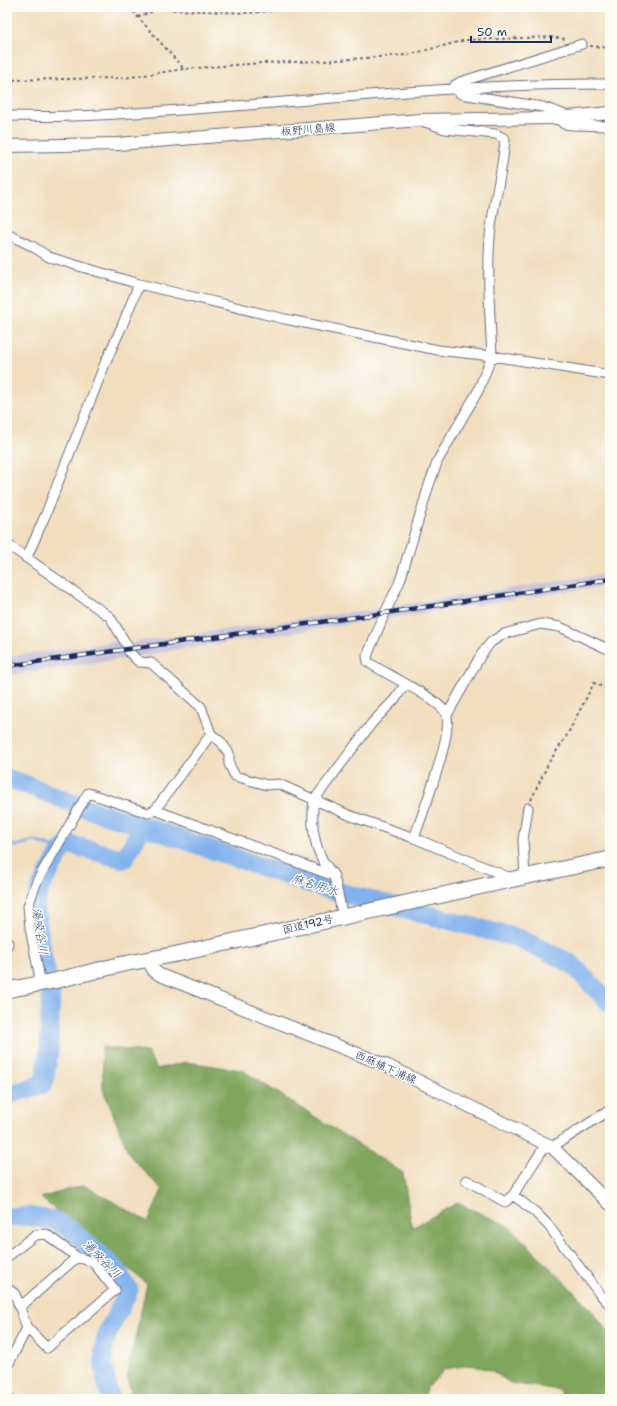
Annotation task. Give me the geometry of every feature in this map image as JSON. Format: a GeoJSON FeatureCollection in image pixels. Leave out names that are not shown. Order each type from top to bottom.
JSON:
{"type":"FeatureCollection","features":[{"type":"Feature","properties":{"kind":"highway","name":"国道192号"},"geometry":{"type":"LineString","coordinates":[[7,990],[46,983],[147,959],[342,909],[372,910],[610,859]]}},
{"type":"Feature","properties":{"kind":"main road","name":"板野川島線"},"geometry":{"type":"LineString","coordinates":[[7,146],[118,144],[420,120],[563,117],[610,113]]}},
{"type":"Feature","properties":{"kind":"main road","name":"西麻植下浦線"},"geometry":{"type":"LineString","coordinates":[[147,959],[154,971],[160,976],[388,1066],[552,1147],[610,1204]]}},
{"type":"Feature","properties":{"kind":"street"},"geometry":{"type":"LineString","coordinates":[[454,88],[455,85],[460,82],[582,44]]}},
{"type":"Feature","properties":{"kind":"street"},"geometry":{"type":"LineString","coordinates":[[7,116],[70,116],[204,109],[454,88],[552,84],[610,84]]}},
{"type":"Feature","properties":{"kind":"street"},"geometry":{"type":"LineString","coordinates":[[454,88],[461,94],[543,107],[563,117],[564,124],[610,126]]}},
{"type":"Feature","properties":{"kind":"street"},"geometry":{"type":"LineString","coordinates":[[420,120],[445,129],[496,134],[505,139],[494,202],[489,249],[488,270],[492,356],[478,391],[438,460],[400,581],[367,656],[368,662],[406,684],[441,707],[447,715]]}},
{"type":"Feature","properties":{"kind":"street"},"geometry":{"type":"LineString","coordinates":[[7,234],[32,246],[49,257],[139,284],[285,319],[438,350],[492,356],[610,375]]}},
{"type":"Feature","properties":{"kind":"street"},"geometry":{"type":"LineString","coordinates":[[27,557],[45,516],[106,361],[139,284]]}},
{"type":"Feature","properties":{"kind":"street"},"geometry":{"type":"LineString","coordinates":[[7,544],[110,617],[128,650],[139,662],[151,663],[201,707],[211,734],[221,742],[229,753],[229,764],[236,776],[267,785],[279,784],[352,816],[519,878],[528,808]]}},
{"type":"Feature","properties":{"kind":"street"},"geometry":{"type":"LineString","coordinates":[[414,838],[437,774],[447,729],[447,715],[481,655],[491,642],[504,634],[541,624],[560,627],[610,650]]}},
{"type":"Feature","properties":{"kind":"street"},"geometry":{"type":"LineString","coordinates":[[342,909],[335,879],[323,861],[316,844],[312,814],[314,800],[372,723],[395,699],[406,684]]}},
{"type":"Feature","properties":{"kind":"street"},"geometry":{"type":"LineString","coordinates":[[46,983],[30,928],[28,906],[36,881],[85,797],[88,793],[148,813],[155,810],[211,734]]}},
{"type":"Feature","properties":{"kind":"street"},"geometry":{"type":"LineString","coordinates":[[155,810],[335,879]]}},
{"type":"Feature","properties":{"kind":"street"},"geometry":{"type":"LineString","coordinates":[[7,942],[7,946]]}},
{"type":"Feature","properties":{"kind":"street"},"geometry":{"type":"LineString","coordinates":[[466,1180],[505,1202],[513,1195],[543,1149],[552,1147],[610,1110]]}},
{"type":"Feature","properties":{"kind":"street"},"geometry":{"type":"LineString","coordinates":[[513,1195],[535,1212],[548,1225],[595,1288],[610,1305]]}},
{"type":"Feature","properties":{"kind":"street"},"geometry":{"type":"LineString","coordinates":[[7,1257],[35,1235],[46,1234],[77,1257],[93,1262],[115,1290],[47,1348],[27,1328],[15,1294],[7,1288]]}},
{"type":"Feature","properties":{"kind":"street"},"geometry":{"type":"LineString","coordinates":[[20,1307],[77,1257]]}},
{"type":"Feature","properties":{"kind":"street"},"geometry":{"type":"LineString","coordinates":[[7,1366],[27,1328]]}},
{"type":"Feature","properties":{"kind":"path"},"geometry":{"type":"LineString","coordinates":[[129,7],[184,69]]}},
{"type":"Feature","properties":{"kind":"path"},"geometry":{"type":"LineString","coordinates":[[138,17],[158,9],[248,13],[301,7]]}},
{"type":"Feature","properties":{"kind":"path"},"geometry":{"type":"LineString","coordinates":[[7,80],[124,78],[184,69],[260,63],[323,61],[407,55],[466,40],[551,37],[562,38],[590,46],[610,48]]}},
{"type":"Feature","properties":{"kind":"path"},"geometry":{"type":"LineString","coordinates":[[528,808],[549,762],[566,737],[594,683],[610,690]]}},
{"type":"Feature","properties":{"kind":"shaded area"},"geometry":{"type":"Polygon","coordinates":[[[610,573],[610,585],[136,656],[127,653],[127,658],[7,675],[7,657],[121,641],[132,646],[135,642],[388,607],[610,573]]]}},
{"type":"Feature","properties":{"kind":"green space"},"geometry":{"type":"Polygon","coordinates":[[[102,1047],[147,1052],[157,1069],[186,1062],[242,1070],[403,1173],[412,1228],[457,1203],[509,1226],[589,1307],[610,1334],[610,1399],[562,1399],[560,1390],[510,1383],[491,1370],[471,1365],[445,1369],[427,1388],[423,1399],[133,1399],[127,1376],[147,1284],[41,1198],[84,1185],[148,1222],[162,1190],[130,1156],[103,1089],[102,1047]]]}},
{"type":"Feature","properties":{"kind":"waterway","name":"麻名用水"},"geometry":{"type":"LineString","coordinates":[[7,778],[87,809],[143,826],[320,887],[521,939],[572,964],[610,1004]]}},
{"type":"Feature","properties":{"kind":"waterway","name":"湯吸谷川"},"geometry":{"type":"LineString","coordinates":[[7,1095],[44,1084],[49,1051],[51,994],[42,952],[35,904],[41,886],[62,850],[68,844],[124,859],[143,826]]}},
{"type":"Feature","properties":{"kind":"waterway"},"geometry":{"type":"LineString","coordinates":[[7,843],[15,846],[34,841],[62,850]]}},
{"type":"Feature","properties":{"kind":"waterway","name":"湯吸谷川"},"geometry":{"type":"LineString","coordinates":[[7,1217],[27,1216],[54,1220],[73,1231],[116,1269],[129,1290],[109,1329],[105,1342],[104,1367],[111,1399]]}},
{"type":"Feature","properties":{"kind":"railway"},"geometry":{"type":"LineString","coordinates":[[7,666],[385,613],[610,579]]}}]}
